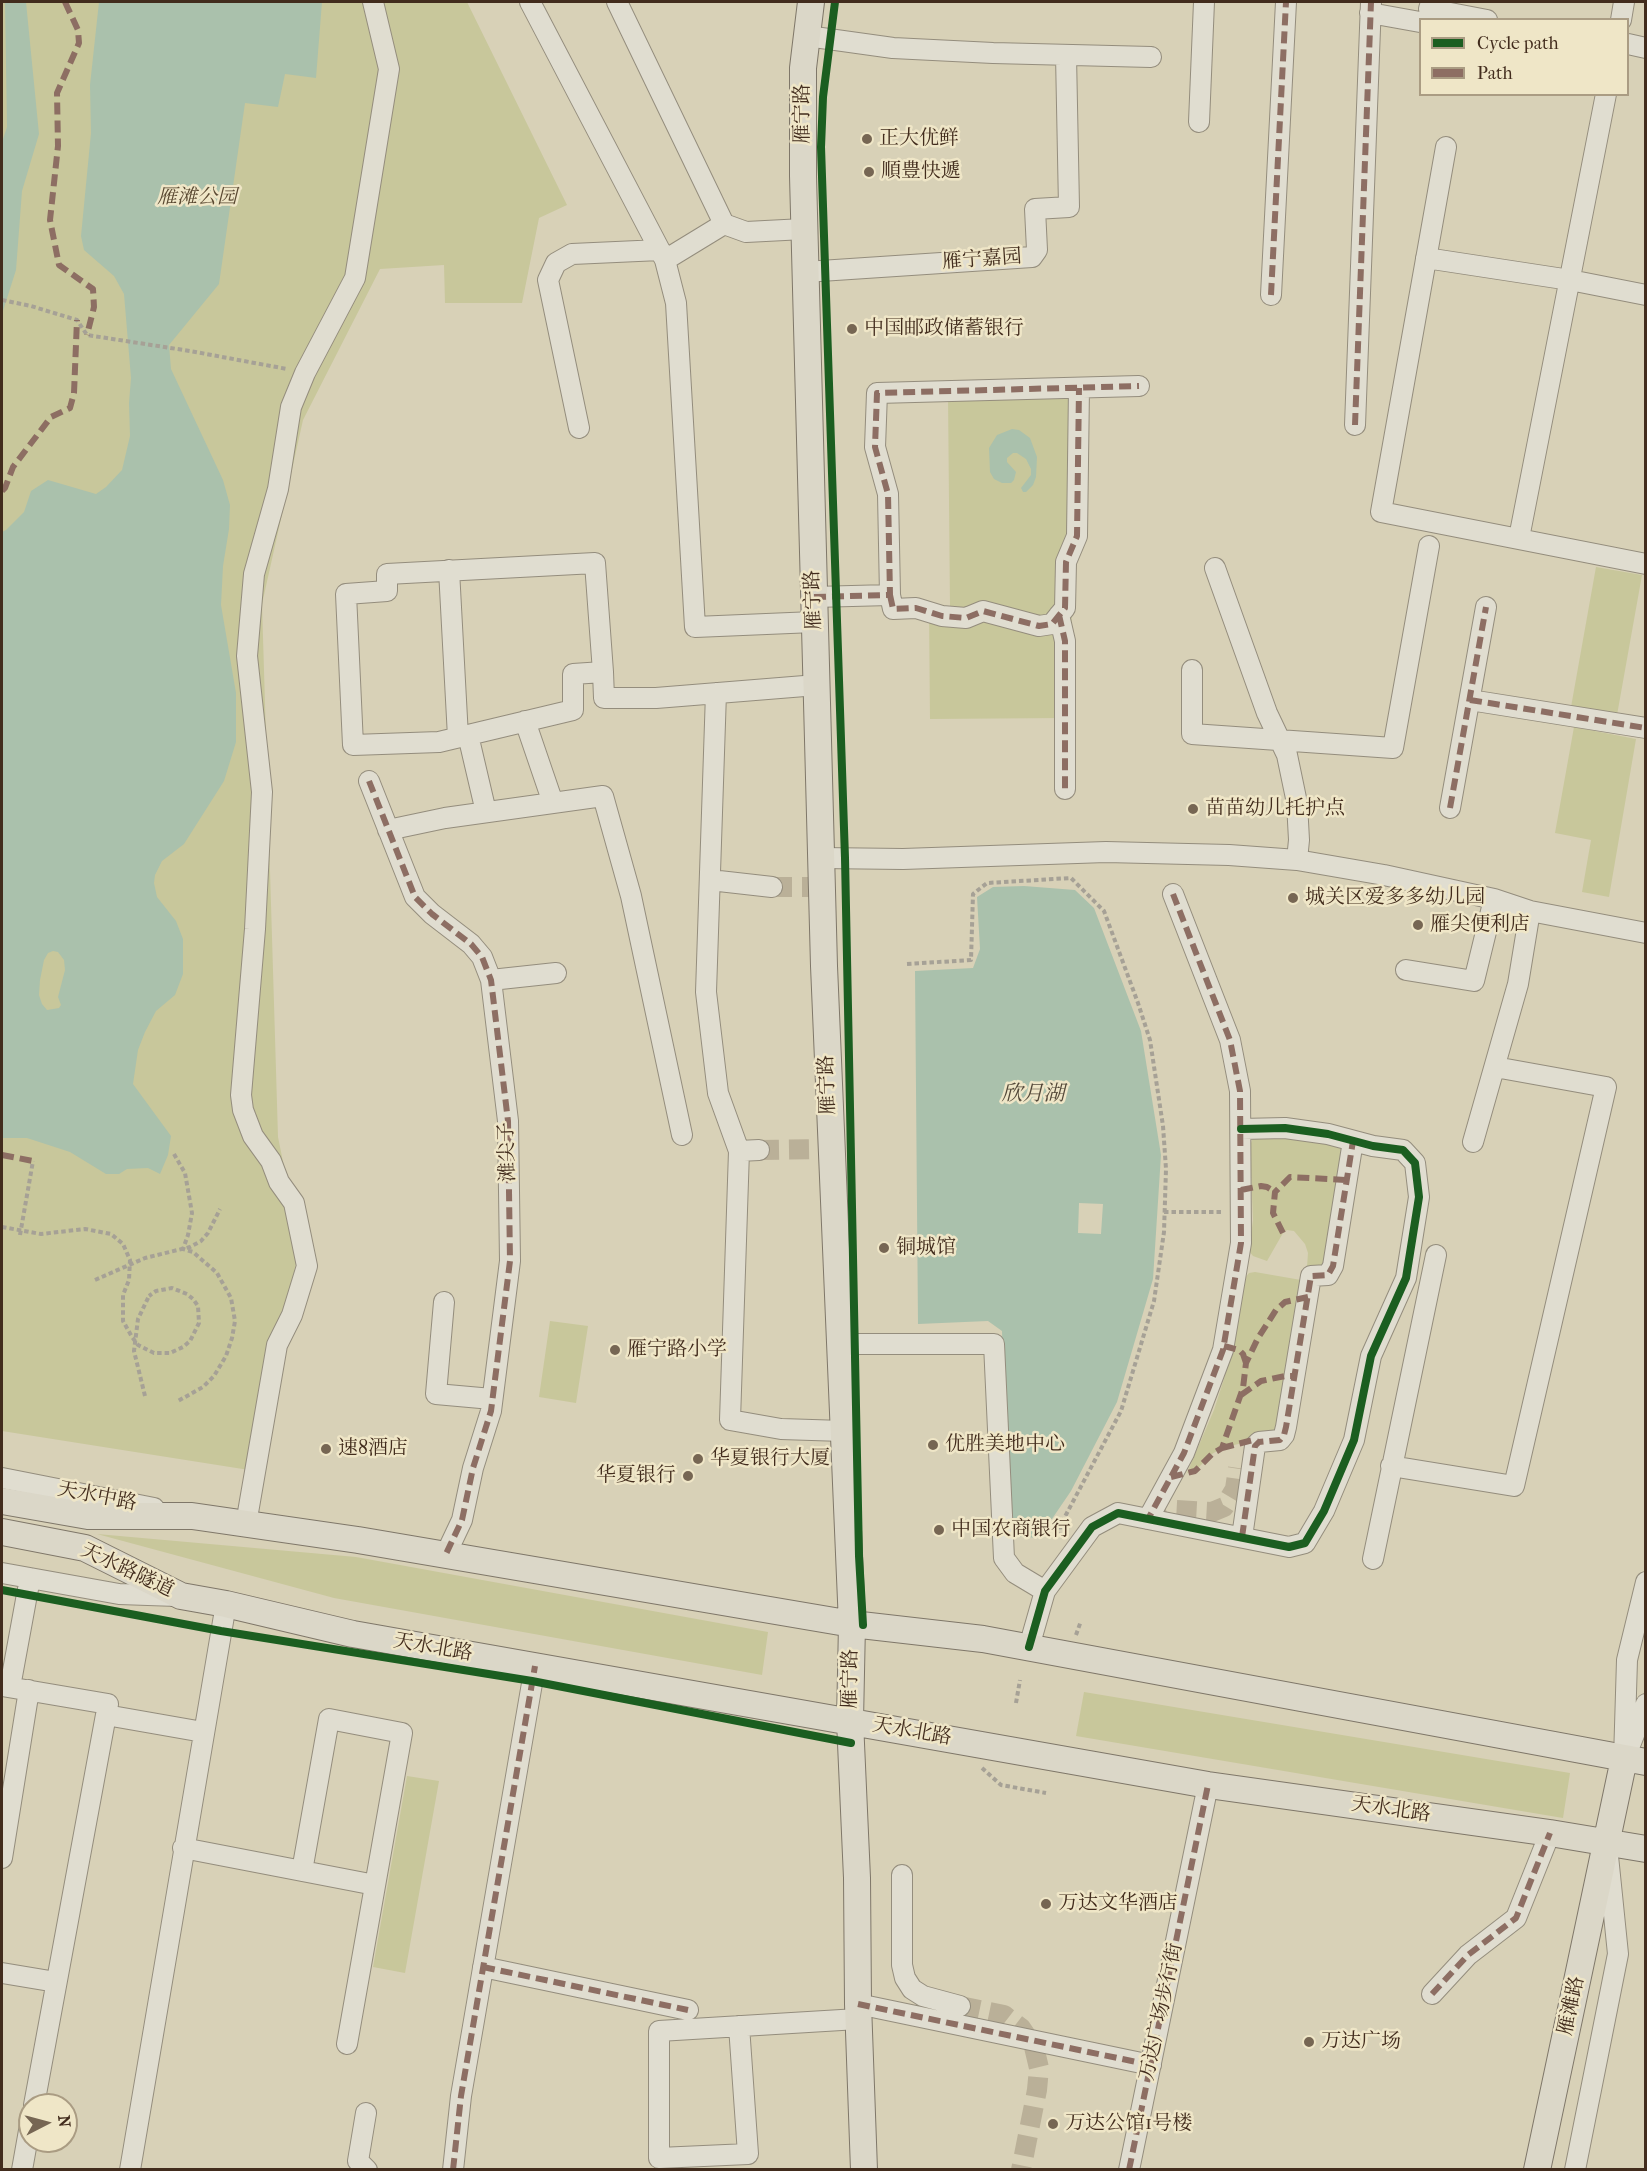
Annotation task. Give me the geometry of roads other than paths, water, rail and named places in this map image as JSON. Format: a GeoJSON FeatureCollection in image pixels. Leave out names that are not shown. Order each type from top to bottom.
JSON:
{"type":"FeatureCollection","features":[{"type":"Feature","properties":{"kind":"main road","name":"雁宁路"},"geometry":{"type":"LineString","coordinates":[[811,2],[803,68],[804,229],[820,858],[816,887],[825,1148],[839,1344],[852,1624],[850,1721],[857,1878],[858,2011],[864,2169]]}},
{"type":"Feature","properties":{"kind":"main road","name":"天水路隧道"},"geometry":{"type":"LineString","coordinates":[[2,1502],[88,1516],[192,1516]]}},
{"type":"Feature","properties":{"kind":"main road"},"geometry":{"type":"LineString","coordinates":[[192,1516],[852,1624],[983,1639],[1635,1760]]}},
{"type":"Feature","properties":{"kind":"main road","name":"天水路隧道"},"geometry":{"type":"LineString","coordinates":[[2,1532],[85,1548],[181,1596]]}},
{"type":"Feature","properties":{"kind":"main road","name":"天水北路"},"geometry":{"type":"LineString","coordinates":[[181,1596],[226,1604],[353,1634],[1208,1785],[1550,1833],[1646,1849]]}},
{"type":"Feature","properties":{"kind":"main road","name":"雁滩路"},"geometry":{"type":"LineString","coordinates":[[1537,2169],[1607,1842],[1635,1760]]}},
{"type":"Feature","properties":{"kind":"street"},"geometry":{"type":"LineString","coordinates":[[246,1524],[277,1345],[292,1315],[307,1266],[294,1203],[279,1182],[271,1161],[253,1136],[243,1110],[241,1095],[255,929],[262,792],[247,656],[254,574],[278,489],[291,407],[305,373],[355,278],[389,69],[374,2]]}},
{"type":"Feature","properties":{"kind":"street"},"geometry":{"type":"LineString","coordinates":[[530,2],[662,255],[676,303],[695,627],[814,610],[890,595]]}},
{"type":"Feature","properties":{"kind":"street"},"geometry":{"type":"LineString","coordinates":[[617,2],[724,224],[746,232],[804,229]]}},
{"type":"Feature","properties":{"kind":"street"},"geometry":{"type":"LineString","coordinates":[[1199,122],[1204,2]]}},
{"type":"Feature","properties":{"kind":"street"},"geometry":{"type":"LineString","coordinates":[[1271,295],[1286,2]]}},
{"type":"Feature","properties":{"kind":"street"},"geometry":{"type":"LineString","coordinates":[[1621,18],[1624,2]]}},
{"type":"Feature","properties":{"kind":"street"},"geometry":{"type":"LineString","coordinates":[[1355,425],[1370,7],[1427,13],[1482,13]]}},
{"type":"Feature","properties":{"kind":"street"},"geometry":{"type":"LineString","coordinates":[[807,36],[893,48],[1150,57]]}},
{"type":"Feature","properties":{"kind":"street"},"geometry":{"type":"LineString","coordinates":[[1629,44],[1646,48]]}},
{"type":"Feature","properties":{"kind":"street","name":"雁宁嘉园"},"geometry":{"type":"LineString","coordinates":[[805,272],[1032,257],[1037,250],[1035,209],[1068,207],[1066,55]]}},
{"type":"Feature","properties":{"kind":"street"},"geometry":{"type":"LineString","coordinates":[[1519,538],[1606,96]]}},
{"type":"Feature","properties":{"kind":"street"},"geometry":{"type":"LineString","coordinates":[[1446,147],[1381,512],[1646,564]]}},
{"type":"Feature","properties":{"kind":"street"},"geometry":{"type":"LineString","coordinates":[[579,428],[548,280],[556,263],[572,254],[662,255],[724,224]]}},
{"type":"Feature","properties":{"kind":"street"},"geometry":{"type":"LineString","coordinates":[[1426,258],[1570,280],[1646,295]]}},
{"type":"Feature","properties":{"kind":"street"},"geometry":{"type":"LineString","coordinates":[[1079,388],[1077,536],[1066,562],[1065,608],[1052,624],[1039,626],[983,611],[966,618],[942,616],[916,608],[892,609],[888,494],[875,447],[877,393],[1138,386]]}},
{"type":"Feature","properties":{"kind":"street"},"geometry":{"type":"LineString","coordinates":[[1192,670],[1192,734],[1393,748],[1429,546]]}},
{"type":"Feature","properties":{"kind":"street"},"geometry":{"type":"LineString","coordinates":[[603,672],[573,674],[573,710],[439,742],[353,745],[346,594],[387,591],[387,574],[595,563],[603,672],[604,698],[656,698],[817,686]]}},
{"type":"Feature","properties":{"kind":"street"},"geometry":{"type":"LineString","coordinates":[[1215,568],[1268,712],[1287,755],[1297,803],[1299,840],[1297,860]]}},
{"type":"Feature","properties":{"kind":"street"},"geometry":{"type":"LineString","coordinates":[[449,570],[463,736],[486,812]]}},
{"type":"Feature","properties":{"kind":"street"},"geometry":{"type":"LineString","coordinates":[[1450,808],[1486,607]]}},
{"type":"Feature","properties":{"kind":"street"},"geometry":{"type":"LineString","coordinates":[[1059,615],[1065,641],[1065,789]]}},
{"type":"Feature","properties":{"kind":"street"},"geometry":{"type":"LineString","coordinates":[[716,693],[706,992],[718,1093],[749,1151],[730,1420],[781,1428],[843,1431]]}},
{"type":"Feature","properties":{"kind":"street"},"geometry":{"type":"LineString","coordinates":[[1470,700],[1646,728]]}},
{"type":"Feature","properties":{"kind":"street"},"geometry":{"type":"LineString","coordinates":[[525,721],[553,803]]}},
{"type":"Feature","properties":{"kind":"street","name":"滩尖子"},"geometry":{"type":"LineString","coordinates":[[369,781],[415,897],[432,914],[471,944],[482,957],[491,980],[508,1121],[510,1261],[491,1411],[473,1468],[462,1520],[445,1556]]}},
{"type":"Feature","properties":{"kind":"street"},"geometry":{"type":"LineString","coordinates":[[388,830],[445,818],[603,796],[631,896],[682,1134]]}},
{"type":"Feature","properties":{"kind":"street"},"geometry":{"type":"LineString","coordinates":[[820,858],[903,859],[1106,852],[1229,855],[1297,860],[1384,875],[1494,899],[1530,911],[1646,933]]}},
{"type":"Feature","properties":{"kind":"street"},"geometry":{"type":"LineString","coordinates":[[710,880],[772,887]]}},
{"type":"Feature","properties":{"kind":"street"},"geometry":{"type":"LineString","coordinates":[[1149,1519],[1184,1453],[1223,1350],[1241,1243],[1240,1091],[1230,1040],[1173,894]]}},
{"type":"Feature","properties":{"kind":"street"},"geometry":{"type":"LineString","coordinates":[[1406,970],[1474,981],[1494,899]]}},
{"type":"Feature","properties":{"kind":"street"},"geometry":{"type":"LineString","coordinates":[[1473,1142],[1478,1117],[1495,1067],[1518,984],[1530,911]]}},
{"type":"Feature","properties":{"kind":"street"},"geometry":{"type":"LineString","coordinates":[[491,980],[556,973]]}},
{"type":"Feature","properties":{"kind":"street"},"geometry":{"type":"LineString","coordinates":[[1391,1466],[1514,1486],[1606,1087],[1495,1067]]}},
{"type":"Feature","properties":{"kind":"street"},"geometry":{"type":"LineString","coordinates":[[1029,1647],[1045,1590],[1092,1527],[1118,1513],[1289,1546],[1305,1543],[1324,1511],[1354,1440],[1371,1356],[1406,1278],[1419,1197],[1415,1163],[1403,1150],[1328,1134],[1285,1128],[1241,1129]]}},
{"type":"Feature","properties":{"kind":"street"},"geometry":{"type":"LineString","coordinates":[[1242,1537],[1255,1446],[1258,1442],[1280,1440],[1284,1435],[1311,1276],[1328,1275],[1333,1266],[1353,1140]]}},
{"type":"Feature","properties":{"kind":"street"},"geometry":{"type":"LineString","coordinates":[[1372,1559],[1436,1255]]}},
{"type":"Feature","properties":{"kind":"street"},"geometry":{"type":"LineString","coordinates":[[444,1302],[436,1394],[492,1399]]}},
{"type":"Feature","properties":{"kind":"street"},"geometry":{"type":"LineString","coordinates":[[839,1344],[994,1344],[1004,1558],[1015,1573],[1045,1590]]}},
{"type":"Feature","properties":{"kind":"street","name":"天水中路"},"geometry":{"type":"LineString","coordinates":[[2,1478],[192,1516]]}},
{"type":"Feature","properties":{"kind":"street"},"geometry":{"type":"LineString","coordinates":[[2,1573],[119,1594],[181,1596]]}},
{"type":"Feature","properties":{"kind":"street"},"geometry":{"type":"LineString","coordinates":[[30,1578],[6,1686],[108,1704],[36,2093]]}},
{"type":"Feature","properties":{"kind":"street"},"geometry":{"type":"LineString","coordinates":[[1635,1760],[1627,1660],[1646,1582]]}},
{"type":"Feature","properties":{"kind":"street"},"geometry":{"type":"LineString","coordinates":[[129,2169],[226,1604]]}},
{"type":"Feature","properties":{"kind":"street"},"geometry":{"type":"LineString","coordinates":[[453,2169],[461,2096],[535,1666]]}},
{"type":"Feature","properties":{"kind":"street"},"geometry":{"type":"LineString","coordinates":[[2,1858],[29,1690]]}},
{"type":"Feature","properties":{"kind":"street"},"geometry":{"type":"LineString","coordinates":[[1635,1760],[1646,1704]]}},
{"type":"Feature","properties":{"kind":"street"},"geometry":{"type":"LineString","coordinates":[[106,1715],[203,1732]]}},
{"type":"Feature","properties":{"kind":"street"},"geometry":{"type":"LineString","coordinates":[[302,1871],[329,1719],[402,1733],[347,2044]]}},
{"type":"Feature","properties":{"kind":"street","name":"万达广场步行街"},"geometry":{"type":"LineString","coordinates":[[1129,2169],[1208,1785]]}},
{"type":"Feature","properties":{"kind":"street"},"geometry":{"type":"LineString","coordinates":[[1432,1994],[1468,1955],[1516,1918],[1550,1833]]}},
{"type":"Feature","properties":{"kind":"street"},"geometry":{"type":"LineString","coordinates":[[1575,2169],[1618,1954],[1607,1842]]}},
{"type":"Feature","properties":{"kind":"street"},"geometry":{"type":"LineString","coordinates":[[183,1848],[375,1885]]}},
{"type":"Feature","properties":{"kind":"street"},"geometry":{"type":"LineString","coordinates":[[902,1875],[902,1965],[905,1978],[912,1989],[923,1996],[960,2006]]}},
{"type":"Feature","properties":{"kind":"street"},"geometry":{"type":"LineString","coordinates":[[483,1967],[688,2010]]}},
{"type":"Feature","properties":{"kind":"street"},"geometry":{"type":"LineString","coordinates":[[2,1973],[56,1982]]}},
{"type":"Feature","properties":{"kind":"street"},"geometry":{"type":"LineString","coordinates":[[739,2026],[748,2154],[659,2158],[659,2031],[739,2026],[858,2011],[1151,2065]]}},
{"type":"Feature","properties":{"kind":"street"},"geometry":{"type":"LineString","coordinates":[[366,2113],[358,2160],[367,2169]]}},
{"type":"Feature","properties":{"kind":"street"},"geometry":{"type":"LineString","coordinates":[[22,2169],[25,2153]]}},
{"type":"Feature","properties":{"kind":"water"},"geometry":{"type":"Polygon","coordinates":[[[5,2],[26,2],[39,134],[22,191],[16,270],[2,314],[2,142],[7,127],[5,2]]]}},
{"type":"Feature","properties":{"kind":"water"},"geometry":{"type":"Polygon","coordinates":[[[99,2],[322,2],[316,78],[285,74],[278,107],[245,103],[219,284],[169,345],[171,369],[223,480],[230,505],[221,605],[236,693],[236,742],[224,781],[184,844],[162,861],[155,875],[157,897],[176,921],[183,939],[183,974],[175,995],[156,1011],[145,1032],[138,1050],[133,1084],[171,1136],[168,1155],[160,1174],[148,1168],[127,1169],[119,1174],[106,1174],[70,1152],[27,1138],[2,1138],[2,532],[24,512],[31,491],[48,480],[96,494],[106,487],[122,470],[130,436],[131,378],[124,294],[114,276],[84,250],[81,236],[91,133],[90,85],[99,2]],[[58,952],[48,953],[44,960],[40,980],[39,995],[47,1010],[59,1008],[61,1005],[58,997],[65,970],[64,960],[58,952]]]}},
{"type":"Feature","properties":{"kind":"water"},"geometry":{"type":"Polygon","coordinates":[[[1012,429],[1019,430],[1030,438],[1037,457],[1036,477],[1033,485],[1026,492],[1023,492],[1021,488],[1031,475],[1031,469],[1026,459],[1017,453],[1007,458],[1007,462],[1016,472],[1011,483],[1002,483],[994,479],[990,472],[989,448],[997,435],[1012,429]]]}},
{"type":"Feature","properties":{"kind":"water","name":"欣月湖"},"geometry":{"type":"Polygon","coordinates":[[[1024,886],[1075,890],[1094,908],[1141,1031],[1161,1155],[1153,1279],[1117,1402],[1071,1491],[1039,1538],[1008,1536],[1002,1331],[988,1321],[918,1324],[915,971],[973,968],[980,949],[977,897],[993,887],[1024,886]],[[1079,1203],[1078,1233],[1101,1234],[1103,1204],[1079,1203]]]}},
{"type":"Feature","properties":{"kind":"tunnel"},"geometry":{"type":"LineString","coordinates":[[772,887],[812,887]]}},
{"type":"Feature","properties":{"kind":"tunnel"},"geometry":{"type":"LineString","coordinates":[[759,1150],[819,1149]]}},
{"type":"Feature","properties":{"kind":"tunnel"},"geometry":{"type":"LineString","coordinates":[[1148,1519],[1176,1510],[1212,1512],[1224,1507],[1235,1489],[1238,1468]]}},
{"type":"Feature","properties":{"kind":"tunnel"},"geometry":{"type":"LineString","coordinates":[[960,2006],[1004,2015],[1021,2028],[1034,2047],[1039,2068],[1037,2090],[1021,2170]]}},
{"type":"Feature","properties":{"kind":"place","name":"正大优鲜"},"geometry":{"type":"Point","coordinates":[867,139]}},
{"type":"Feature","properties":{"kind":"place","name":"順豊快遞"},"geometry":{"type":"Point","coordinates":[869,172]}},
{"type":"Feature","properties":{"kind":"place","name":"中国邮政储蓄银行"},"geometry":{"type":"Point","coordinates":[852,329]}},
{"type":"Feature","properties":{"kind":"place","name":"苗苗幼儿托护点"},"geometry":{"type":"Point","coordinates":[1193,809]}},
{"type":"Feature","properties":{"kind":"place","name":"城关区爱多多幼儿园"},"geometry":{"type":"Point","coordinates":[1293,898]}},
{"type":"Feature","properties":{"kind":"place","name":"雁尖便利店"},"geometry":{"type":"Point","coordinates":[1418,925]}},
{"type":"Feature","properties":{"kind":"place","name":"铜城馆"},"geometry":{"type":"Point","coordinates":[884,1248]}},
{"type":"Feature","properties":{"kind":"place","name":"雁宁路小学"},"geometry":{"type":"Point","coordinates":[615,1350]}},
{"type":"Feature","properties":{"kind":"place","name":"优胜美地中心"},"geometry":{"type":"Point","coordinates":[933,1445]}},
{"type":"Feature","properties":{"kind":"place","name":"速8酒店"},"geometry":{"type":"Point","coordinates":[326,1449]}},
{"type":"Feature","properties":{"kind":"place","name":"华夏银行大厦"},"geometry":{"type":"Point","coordinates":[698,1459]}},
{"type":"Feature","properties":{"kind":"place","name":"华夏银行"},"geometry":{"type":"Point","coordinates":[688,1476]}},
{"type":"Feature","properties":{"kind":"place","name":"中国农商银行"},"geometry":{"type":"Point","coordinates":[939,1530]}},
{"type":"Feature","properties":{"kind":"place","name":"万达文华酒店"},"geometry":{"type":"Point","coordinates":[1046,1904]}},
{"type":"Feature","properties":{"kind":"place","name":"万达广场"},"geometry":{"type":"Point","coordinates":[1309,2042]}},
{"type":"Feature","properties":{"kind":"place","name":"万达公馆1号楼"},"geometry":{"type":"Point","coordinates":[1053,2124]}},
{"type":"Feature","properties":{"kind":"park label","name":"雁滩公园"},"geometry":{"type":"Point","coordinates":[197,198]}}]}
